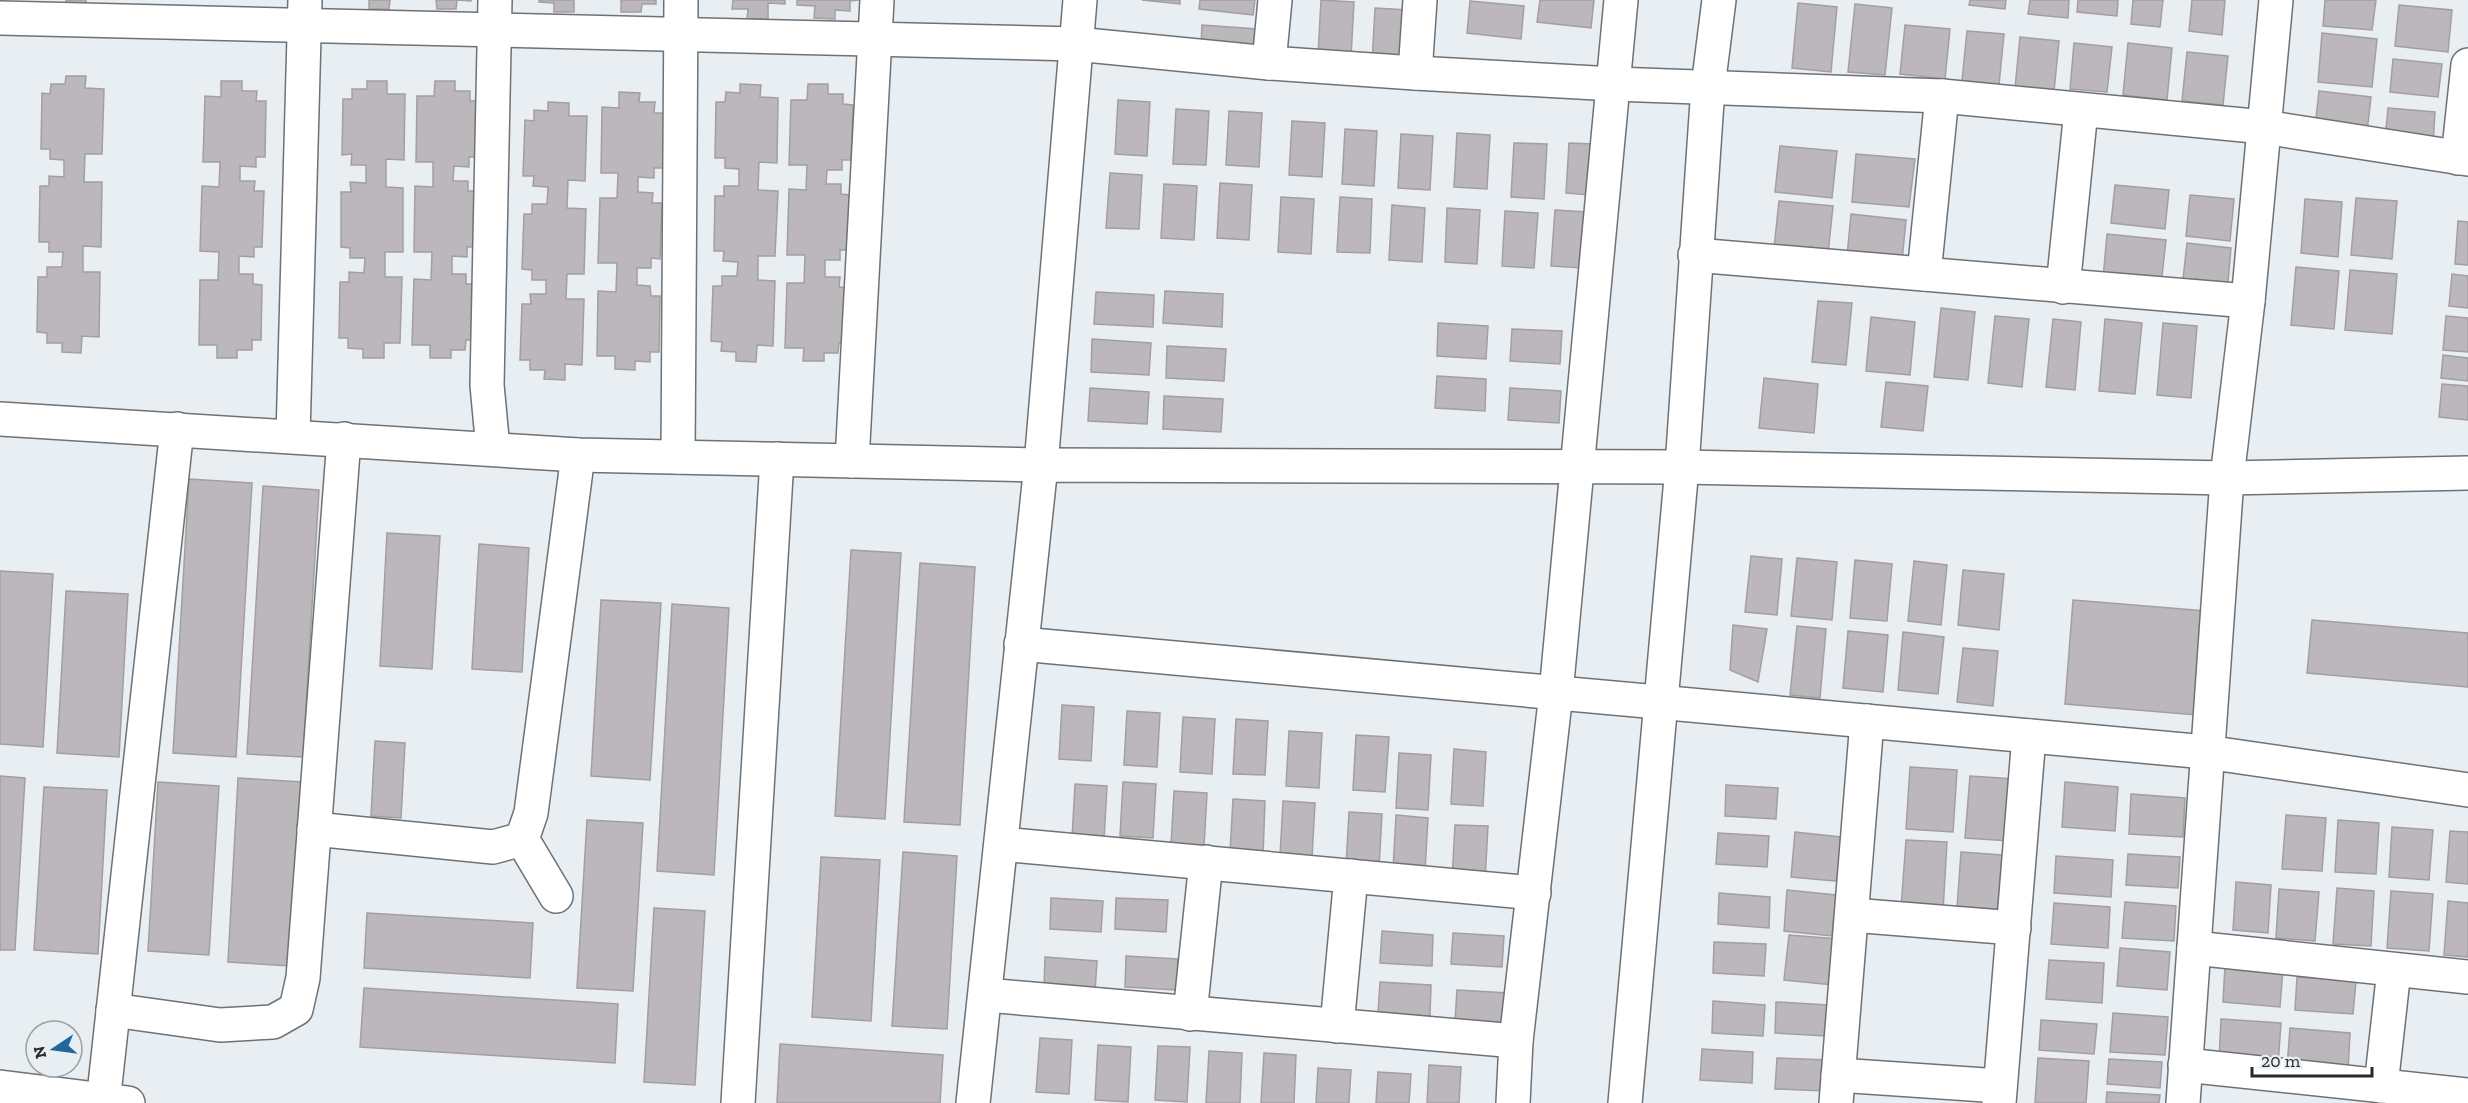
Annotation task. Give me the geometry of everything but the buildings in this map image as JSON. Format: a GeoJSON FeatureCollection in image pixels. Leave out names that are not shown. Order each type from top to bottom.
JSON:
{"type":"FeatureCollection","features":[{"type":"Feature","properties":{"kind":"street"},"geometry":{"type":"LineString","coordinates":[[0,30],[1,0]]}},
{"type":"Feature","properties":{"kind":"street"},"geometry":{"type":"LineString","coordinates":[[678,457],[681,0]]}},
{"type":"Feature","properties":{"kind":"street"},"geometry":{"type":"LineString","coordinates":[[852,461],[877,0]]}},
{"type":"Feature","properties":{"kind":"street"},"geometry":{"type":"LineString","coordinates":[[973,1103],[1041,465],[1080,0]]}},
{"type":"Feature","properties":{"kind":"street"},"geometry":{"type":"LineString","coordinates":[[1269,63],[1275,0]]}},
{"type":"Feature","properties":{"kind":"street"},"geometry":{"type":"LineString","coordinates":[[1415,73],[1420,0]]}},
{"type":"Feature","properties":{"kind":"street"},"geometry":{"type":"LineString","coordinates":[[1513,1103],[1516,1041],[1556,693],[1621,0]]}},
{"type":"Feature","properties":{"kind":"street"},"geometry":{"type":"LineString","coordinates":[[1625,1103],[1682,467],[1707,87],[1719,0]]}},
{"type":"Feature","properties":{"kind":"street"},"geometry":{"type":"LineString","coordinates":[[2183,1103],[2227,478],[2247,301],[2276,0]]}},
{"type":"Feature","properties":{"kind":"street"},"geometry":{"type":"LineString","coordinates":[[0,18],[304,13],[495,15],[681,35],[1076,44],[1269,63],[1415,73],[1614,84],[1942,96],[2264,126],[2463,158],[2468,65]]}},
{"type":"Feature","properties":{"kind":"street"},"geometry":{"type":"LineString","coordinates":[[292,436],[304,13]]}},
{"type":"Feature","properties":{"kind":"street"},"geometry":{"type":"LineString","coordinates":[[494,449],[487,385],[495,15]]}},
{"type":"Feature","properties":{"kind":"street"},"geometry":{"type":"LineString","coordinates":[[1923,274],[1942,96]]}},
{"type":"Feature","properties":{"kind":"street"},"geometry":{"type":"LineString","coordinates":[[2063,287],[2081,110]]}},
{"type":"Feature","properties":{"kind":"street"},"geometry":{"type":"LineString","coordinates":[[1695,255],[2247,301]]}},
{"type":"Feature","properties":{"kind":"street"},"geometry":{"type":"LineString","coordinates":[[0,418],[578,455],[1041,465],[1682,467],[2227,478],[2468,473]]}},
{"type":"Feature","properties":{"kind":"street"},"geometry":{"type":"LineString","coordinates":[[0,1088],[111,1102],[113,1010],[177,429]]}},
{"type":"Feature","properties":{"kind":"street"},"geometry":{"type":"LineString","coordinates":[[113,1010],[220,1025],[273,1022],[296,1009],[303,978],[344,440]]}},
{"type":"Feature","properties":{"kind":"street"},"geometry":{"type":"LineString","coordinates":[[556,896],[522,839],[531,813],[578,455]]}},
{"type":"Feature","properties":{"kind":"street"},"geometry":{"type":"LineString","coordinates":[[738,1103],[777,459]]}},
{"type":"Feature","properties":{"kind":"street"},"geometry":{"type":"LineString","coordinates":[[1021,644],[2206,752],[2468,790]]}},
{"type":"Feature","properties":{"kind":"street"},"geometry":{"type":"LineString","coordinates":[[1868,722],[1837,1089],[2000,1094],[2029,736]]}},
{"type":"Feature","properties":{"kind":"street"},"geometry":{"type":"LineString","coordinates":[[314,829],[493,847],[522,839]]}},
{"type":"Feature","properties":{"kind":"street"},"geometry":{"type":"LineString","coordinates":[[1002,844],[1533,893]]}},
{"type":"Feature","properties":{"kind":"street"},"geometry":{"type":"LineString","coordinates":[[1190,1014],[1206,862]]}},
{"type":"Feature","properties":{"kind":"street"},"geometry":{"type":"LineString","coordinates":[[1336,1026],[1351,876]]}},
{"type":"Feature","properties":{"kind":"street"},"geometry":{"type":"LineString","coordinates":[[1852,915],[2013,928]]}},
{"type":"Feature","properties":{"kind":"street"},"geometry":{"type":"LineString","coordinates":[[2194,948],[2468,977]]}},
{"type":"Feature","properties":{"kind":"street"},"geometry":{"type":"LineString","coordinates":[[2381,1086],[2394,969]]}},
{"type":"Feature","properties":{"kind":"street"},"geometry":{"type":"LineString","coordinates":[[986,995],[1516,1041]]}},
{"type":"Feature","properties":{"kind":"street"},"geometry":{"type":"LineString","coordinates":[[2185,1065],[2468,1095]]}}]}
